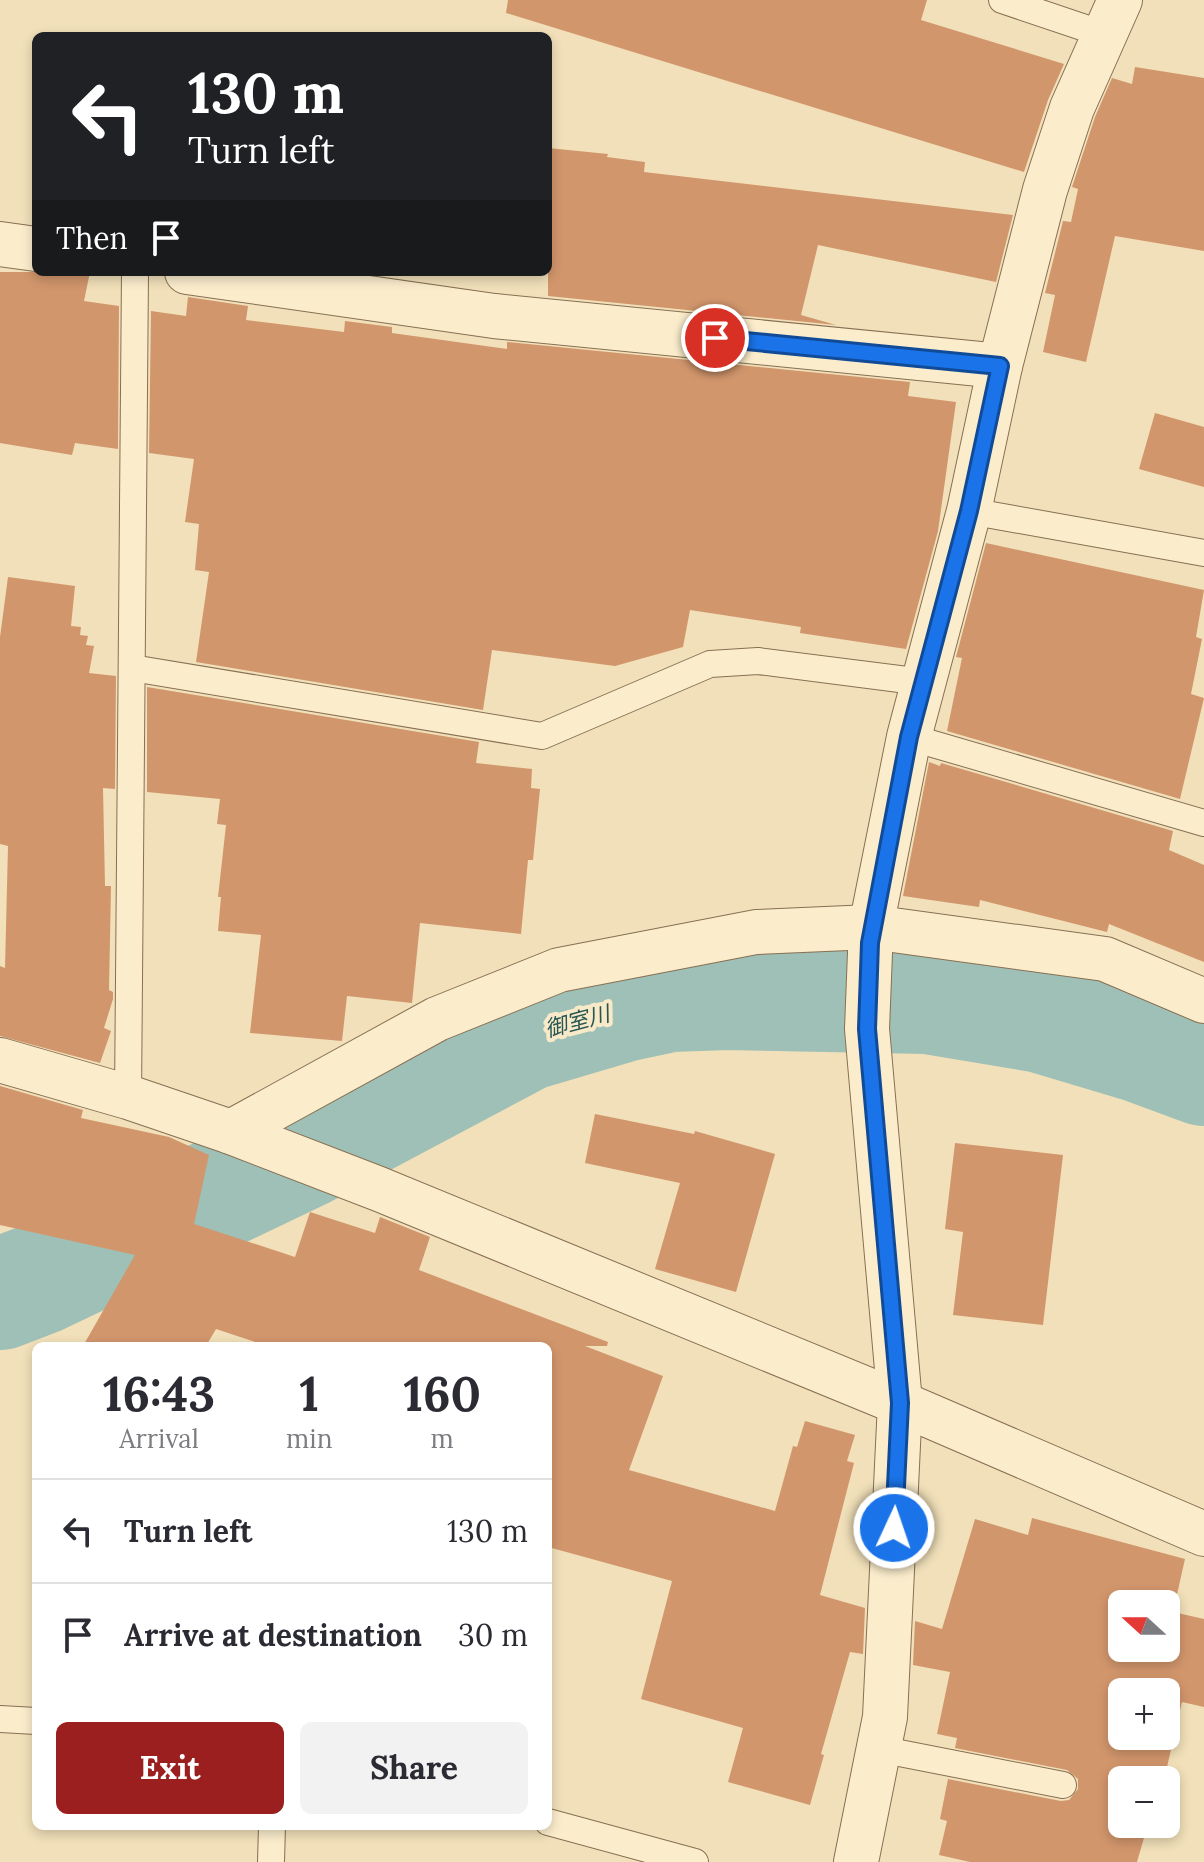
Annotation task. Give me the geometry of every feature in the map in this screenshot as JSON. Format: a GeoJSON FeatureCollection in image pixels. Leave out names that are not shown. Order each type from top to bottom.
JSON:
{"type":"FeatureCollection","features":[{"type":"Feature","properties":{"kind":"street"},"geometry":{"type":"LineString","coordinates":[[856,1862],[885,1717],[900,1403],[867,1029],[870,935],[909,737],[969,511],[1000,366],[1045,190],[1072,108],[1113,17]]}},
{"type":"Feature","properties":{"kind":"street"},"geometry":{"type":"LineString","coordinates":[[0,244],[32,248]]}},
{"type":"Feature","properties":{"kind":"street"},"geometry":{"type":"LineString","coordinates":[[215,276],[494,316],[1000,366]]}},
{"type":"Feature","properties":{"kind":"street"},"geometry":{"type":"LineString","coordinates":[[236,1134],[437,1019],[559,970],[756,932],[870,935],[1105,959],[1204,1001]]}},
{"type":"Feature","properties":{"kind":"street"},"geometry":{"type":"LineString","coordinates":[[0,1060],[128,1097],[236,1134],[379,1189],[900,1403],[1204,1534]]}},
{"type":"Feature","properties":{"kind":"lane"},"geometry":{"type":"LineString","coordinates":[[1002,0],[1113,17]]}},
{"type":"Feature","properties":{"kind":"lane"},"geometry":{"type":"LineString","coordinates":[[128,1097],[135,276]]}},
{"type":"Feature","properties":{"kind":"lane"},"geometry":{"type":"LineString","coordinates":[[969,511],[1204,553]]}},
{"type":"Feature","properties":{"kind":"lane"},"geometry":{"type":"LineString","coordinates":[[132,668],[542,736],[710,664],[758,661],[923,682]]}},
{"type":"Feature","properties":{"kind":"lane"},"geometry":{"type":"LineString","coordinates":[[909,737],[1204,823]]}},
{"type":"Feature","properties":{"kind":"lane"},"geometry":{"type":"LineString","coordinates":[[0,1719],[32,1721]]}},
{"type":"Feature","properties":{"kind":"lane"},"geometry":{"type":"LineString","coordinates":[[879,1749],[1063,1785]]}},
{"type":"Feature","properties":{"kind":"lane"},"geometry":{"type":"LineString","coordinates":[[552,1823],[695,1862]]}},
{"type":"Feature","properties":{"kind":"lane"},"geometry":{"type":"LineString","coordinates":[[271,1862],[272,1830]]}},
{"type":"Feature","properties":{"kind":"building"},"geometry":{"type":"Polygon","coordinates":[[[508,0],[927,0],[921,20],[1064,64],[1048,100],[1024,172],[506,13],[508,0]]]}},
{"type":"Feature","properties":{"kind":"building"},"geometry":{"type":"Polygon","coordinates":[[[1135,67],[1204,78],[1204,251],[1115,236],[1086,362],[1043,352],[1055,295],[1045,293],[1063,221],[1071,222],[1078,189],[1072,187],[1095,117],[1112,78],[1132,84],[1135,67]]]}},
{"type":"Feature","properties":{"kind":"building"},"geometry":{"type":"Polygon","coordinates":[[[552,148],[608,154],[607,157],[645,162],[644,172],[1013,215],[996,282],[818,245],[801,315],[836,325],[548,296],[548,276],[552,276],[552,148]]]}},
{"type":"Feature","properties":{"kind":"building"},"geometry":{"type":"Polygon","coordinates":[[[0,272],[32,272],[32,276],[89,276],[84,301],[119,306],[118,449],[75,443],[72,455],[0,443],[0,272]]]}},
{"type":"Feature","properties":{"kind":"building"},"geometry":{"type":"Polygon","coordinates":[[[188,297],[248,306],[246,320],[344,332],[345,321],[392,327],[392,333],[507,349],[507,342],[910,382],[908,396],[956,402],[938,531],[906,649],[800,633],[801,627],[690,610],[683,647],[615,666],[492,650],[483,710],[196,662],[209,572],[195,570],[199,524],[185,522],[194,459],[149,453],[151,311],[186,316],[188,297]]]}},
{"type":"Feature","properties":{"kind":"building"},"geometry":{"type":"Polygon","coordinates":[[[1155,413],[1204,427],[1204,487],[1139,469],[1155,413]]]}},
{"type":"Feature","properties":{"kind":"building"},"geometry":{"type":"Polygon","coordinates":[[[986,543],[1204,590],[1196,637],[1202,639],[1191,694],[1204,698],[1180,799],[947,731],[962,658],[956,657],[986,543]]]}},
{"type":"Feature","properties":{"kind":"building"},"geometry":{"type":"Polygon","coordinates":[[[8,577],[75,586],[71,626],[81,627],[80,635],[88,636],[86,645],[94,646],[89,673],[116,676],[115,789],[103,788],[105,886],[111,886],[109,990],[113,992],[113,999],[104,1028],[111,1031],[100,1063],[0,1036],[0,966],[5,968],[8,846],[0,844],[0,637],[8,577]]]}},
{"type":"Feature","properties":{"kind":"building"},"geometry":{"type":"Polygon","coordinates":[[[147,687],[479,742],[476,763],[532,769],[531,788],[540,789],[533,860],[528,860],[521,934],[420,923],[412,1003],[347,996],[342,1041],[250,1033],[261,935],[218,931],[221,897],[218,897],[226,825],[217,824],[220,799],[147,792],[147,687]]]}},
{"type":"Feature","properties":{"kind":"building"},"geometry":{"type":"Polygon","coordinates":[[[929,762],[1173,831],[1169,850],[1204,865],[1204,962],[1109,924],[1107,932],[980,900],[979,907],[903,896],[929,762]]]}},
{"type":"Feature","properties":{"kind":"building"},"geometry":{"type":"Polygon","coordinates":[[[0,1086],[83,1110],[81,1118],[169,1137],[209,1155],[194,1224],[295,1257],[310,1212],[375,1233],[380,1217],[430,1237],[419,1270],[608,1342],[607,1346],[585,1346],[663,1376],[629,1470],[775,1511],[793,1446],[797,1447],[805,1421],[855,1435],[847,1461],[854,1463],[820,1595],[865,1608],[863,1654],[850,1652],[810,1805],[728,1782],[743,1728],[641,1699],[672,1581],[552,1548],[552,1342],[255,1342],[216,1329],[208,1342],[85,1342],[135,1255],[0,1225],[0,1086]]]}},
{"type":"Feature","properties":{"kind":"building"},"geometry":{"type":"Polygon","coordinates":[[[595,1114],[694,1134],[695,1131],[775,1154],[736,1292],[655,1269],[680,1183],[585,1163],[595,1114]]]}},
{"type":"Feature","properties":{"kind":"building"},"geometry":{"type":"Polygon","coordinates":[[[955,1143],[1063,1155],[1043,1325],[953,1315],[963,1232],[945,1229],[955,1143]]]}},
{"type":"Feature","properties":{"kind":"building"},"geometry":{"type":"Polygon","coordinates":[[[1032,1518],[1185,1559],[1178,1590],[1108,1590],[1108,1662],[1180,1662],[1180,1614],[1204,1619],[1204,1707],[1182,1702],[1180,1711],[1180,1678],[1108,1678],[1108,1750],[1171,1750],[1167,1766],[1108,1766],[1108,1838],[1144,1838],[1137,1862],[970,1862],[939,1855],[947,1821],[940,1819],[948,1779],[1061,1801],[1069,1800],[1078,1789],[1078,1779],[1067,1770],[955,1748],[957,1738],[937,1734],[950,1672],[913,1665],[915,1621],[942,1629],[975,1519],[1028,1535],[1032,1518]]]}},
{"type":"Feature","properties":{"kind":"waterway","name":"御室川"},"geometry":{"type":"LineString","coordinates":[[0,1294],[39,1279],[303,1153],[525,1035],[623,1006],[670,996],[727,994],[928,998],[1042,1017],[1139,1046],[1204,1070]]}},
{"type":"Feature","properties":{"kind":"route"},"geometry":{"type":"LineString","coordinates":[[715,338],[1000,366],[969,511],[909,737],[871,927],[867,1029],[900,1403],[894,1528]]}}]}
